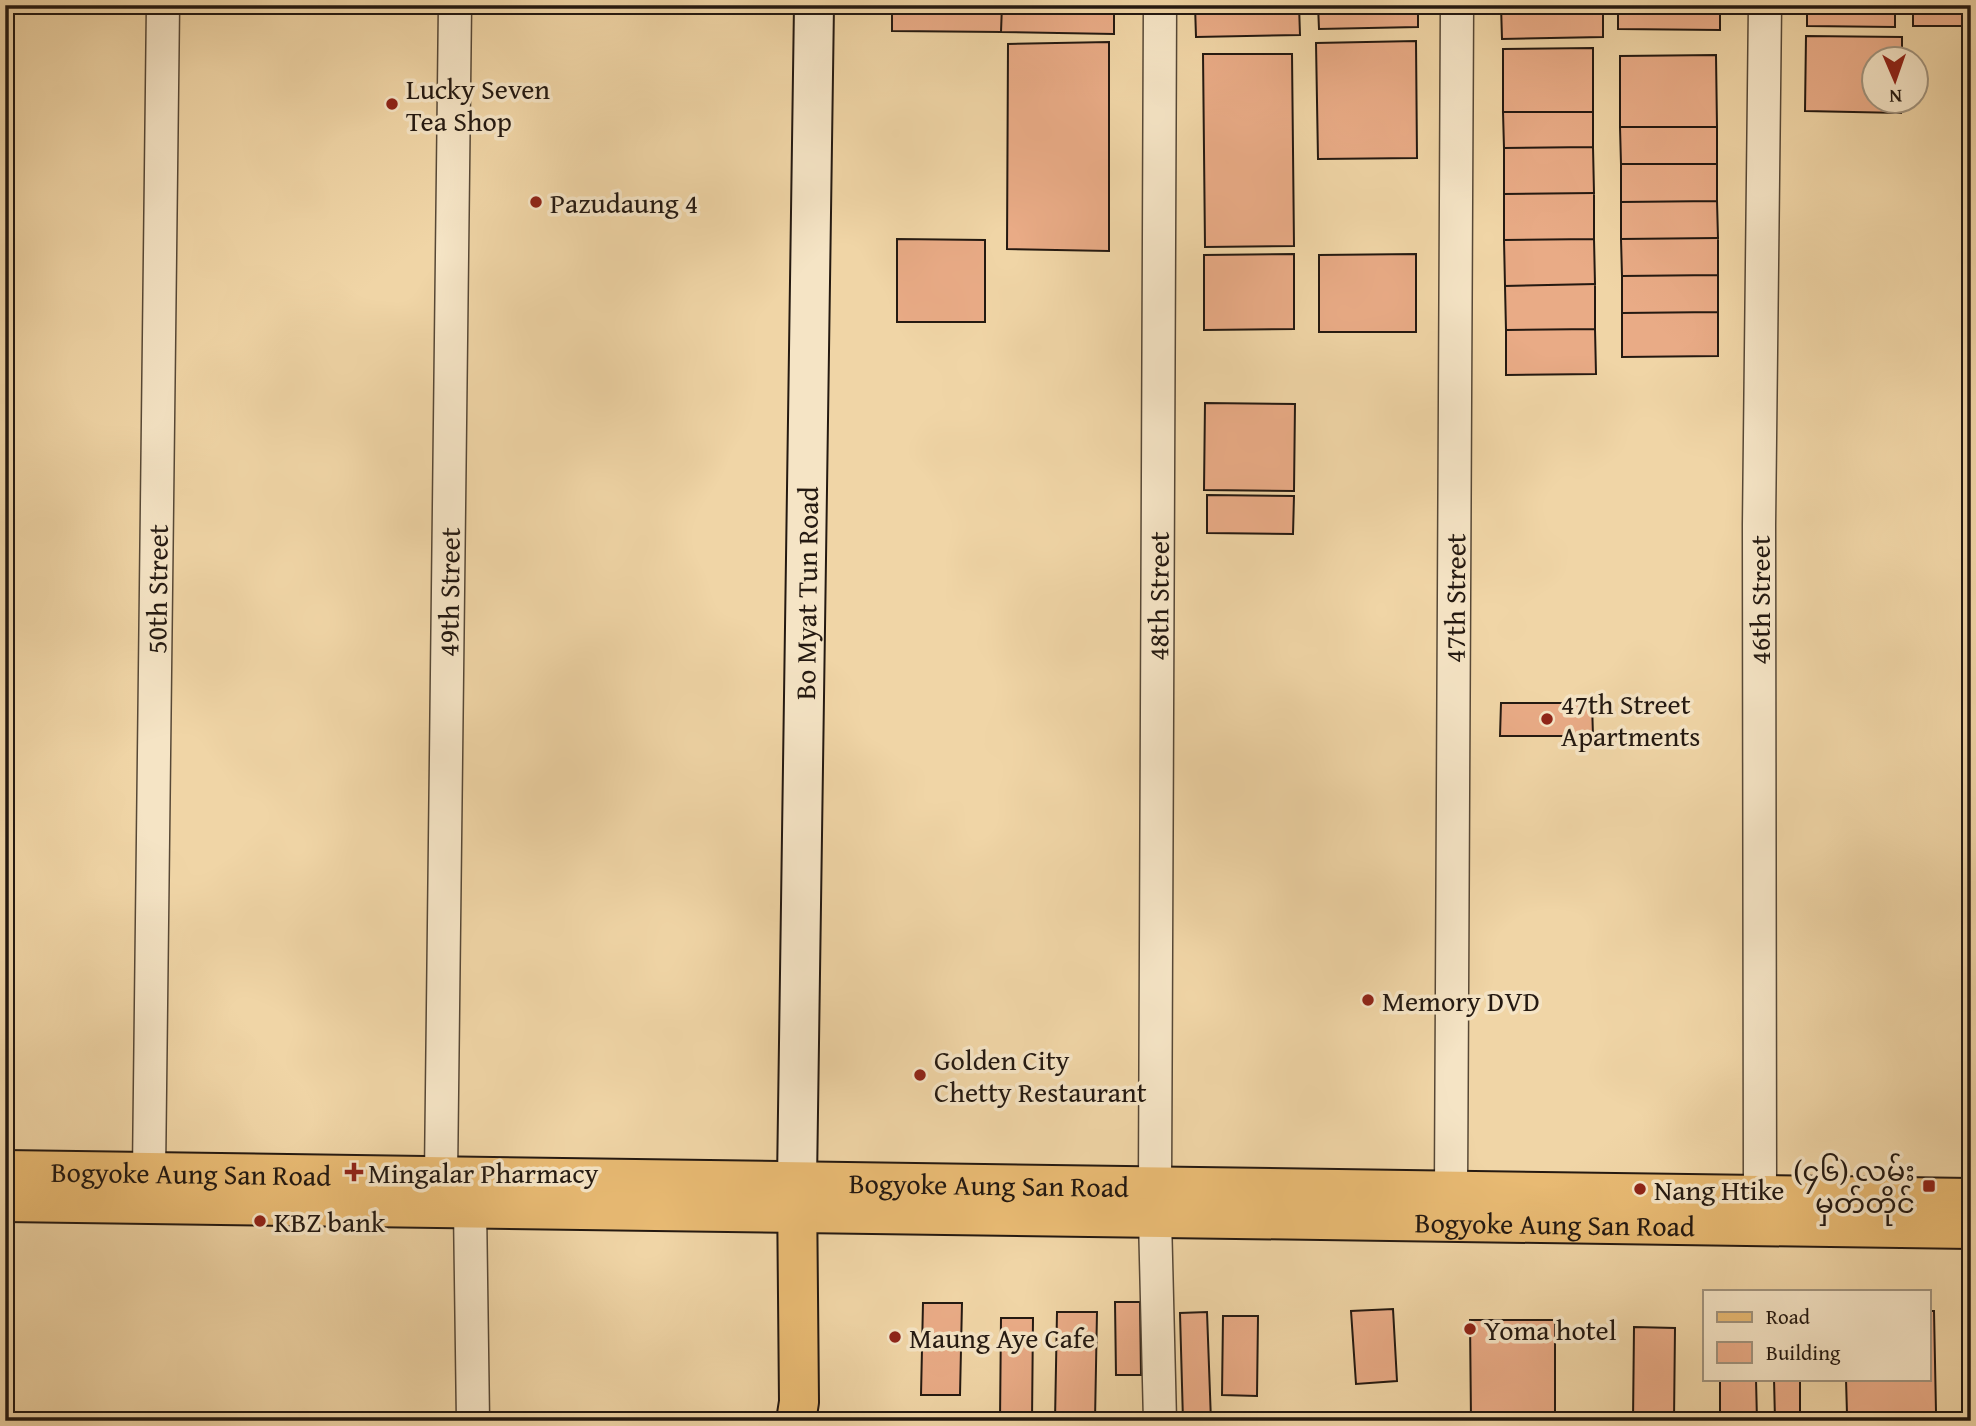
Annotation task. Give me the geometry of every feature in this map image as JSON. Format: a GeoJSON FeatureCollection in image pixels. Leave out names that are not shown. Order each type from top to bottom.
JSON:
{"type":"FeatureCollection","features":[{"type":"Feature","properties":{"kind":"main road","name":"Bo Myat Tun Road"},"geometry":{"type":"LineString","coordinates":[[797,1197],[814,5]]}},
{"type":"Feature","properties":{"kind":"main road","name":"Bogyoke Aung San Road"},"geometry":{"type":"LineString","coordinates":[[5,1170],[441,1176],[797,1197],[1155,1202],[1971,1229]]}},
{"type":"Feature","properties":{"kind":"main road","name":"Bogyoke Aung San Road"},"geometry":{"type":"LineString","coordinates":[[1155,1202],[1451,1190],[1971,1198]]}},
{"type":"Feature","properties":{"kind":"main road","name":"Bogyoke Aung San Road"},"geometry":{"type":"LineString","coordinates":[[5,1202],[471,1208],[797,1197]]}},
{"type":"Feature","properties":{"kind":"main road"},"geometry":{"type":"LineString","coordinates":[[797,1197],[803,1415]]}},
{"type":"Feature","properties":{"kind":"street","name":"50th Street"},"geometry":{"type":"LineString","coordinates":[[149,1172],[163,5]]}},
{"type":"Feature","properties":{"kind":"street","name":"49th Street"},"geometry":{"type":"LineString","coordinates":[[441,1176],[454,5]]}},
{"type":"Feature","properties":{"kind":"street","name":"48th Street"},"geometry":{"type":"LineString","coordinates":[[1160,5],[1155,1202],[1160,1421]]}},
{"type":"Feature","properties":{"kind":"street","name":"47th Street"},"geometry":{"type":"LineString","coordinates":[[1451,1190],[1457,5]]}},
{"type":"Feature","properties":{"kind":"street","name":"46th Street"},"geometry":{"type":"LineString","coordinates":[[1760,1195],[1759,525],[1765,5]]}},
{"type":"Feature","properties":{"kind":"street"},"geometry":{"type":"LineString","coordinates":[[471,1208],[473,1421]]}},
{"type":"Feature","properties":{"kind":"building"},"geometry":{"type":"Polygon","coordinates":[[[892,5],[1002,5],[1001,32],[892,31],[892,5]]]}},
{"type":"Feature","properties":{"kind":"building"},"geometry":{"type":"Polygon","coordinates":[[[1002,5],[1114,5],[1114,34],[1001,32],[1002,5]]]}},
{"type":"Feature","properties":{"kind":"building"},"geometry":{"type":"Polygon","coordinates":[[[1195,5],[1299,5],[1300,35],[1196,37],[1195,5]]]}},
{"type":"Feature","properties":{"kind":"building"},"geometry":{"type":"Polygon","coordinates":[[[1318,5],[1418,5],[1418,27],[1319,29],[1318,5]]]}},
{"type":"Feature","properties":{"kind":"building"},"geometry":{"type":"Polygon","coordinates":[[[1501,5],[1603,5],[1603,37],[1502,39],[1501,5]]]}},
{"type":"Feature","properties":{"kind":"building"},"geometry":{"type":"Polygon","coordinates":[[[1618,5],[1720,5],[1720,30],[1618,29],[1618,5]]]}},
{"type":"Feature","properties":{"kind":"building"},"geometry":{"type":"Polygon","coordinates":[[[1807,5],[1895,5],[1895,27],[1807,26],[1807,5]]]}},
{"type":"Feature","properties":{"kind":"building"},"geometry":{"type":"Polygon","coordinates":[[[1913,5],[1971,5],[1971,26],[1913,26],[1913,5]]]}},
{"type":"Feature","properties":{"kind":"building"},"geometry":{"type":"Polygon","coordinates":[[[1806,36],[1902,37],[1902,46],[1860,46],[1860,112],[1805,111],[1806,36]]]}},
{"type":"Feature","properties":{"kind":"building"},"geometry":{"type":"Polygon","coordinates":[[[1416,41],[1417,158],[1318,159],[1316,43],[1416,41]]]}},
{"type":"Feature","properties":{"kind":"building"},"geometry":{"type":"Polygon","coordinates":[[[1109,42],[1109,251],[1007,249],[1008,44],[1109,42]]]}},
{"type":"Feature","properties":{"kind":"building"},"geometry":{"type":"Polygon","coordinates":[[[1593,48],[1593,112],[1503,112],[1503,49],[1593,48]]]}},
{"type":"Feature","properties":{"kind":"building"},"geometry":{"type":"Polygon","coordinates":[[[1203,54],[1292,54],[1294,246],[1205,247],[1203,54]]]}},
{"type":"Feature","properties":{"kind":"building"},"geometry":{"type":"Polygon","coordinates":[[[1716,55],[1717,127],[1620,127],[1620,56],[1716,55]]]}},
{"type":"Feature","properties":{"kind":"building"},"geometry":{"type":"Polygon","coordinates":[[[1503,112],[1593,112],[1593,147],[1504,148],[1503,112]]]}},
{"type":"Feature","properties":{"kind":"building"},"geometry":{"type":"Polygon","coordinates":[[[1620,127],[1717,127],[1717,164],[1621,164],[1620,127]]]}},
{"type":"Feature","properties":{"kind":"building"},"geometry":{"type":"Polygon","coordinates":[[[1593,147],[1594,193],[1504,194],[1504,148],[1593,147]]]}},
{"type":"Feature","properties":{"kind":"building"},"geometry":{"type":"Polygon","coordinates":[[[1621,164],[1717,164],[1717,201],[1621,202],[1621,164]]]}},
{"type":"Feature","properties":{"kind":"building"},"geometry":{"type":"Polygon","coordinates":[[[1594,193],[1594,239],[1504,240],[1504,194],[1594,193]]]}},
{"type":"Feature","properties":{"kind":"building"},"geometry":{"type":"Polygon","coordinates":[[[1717,201],[1718,238],[1621,239],[1621,202],[1717,201]]]}},
{"type":"Feature","properties":{"kind":"building"},"geometry":{"type":"Polygon","coordinates":[[[1718,238],[1718,275],[1622,276],[1621,239],[1718,238]]]}},
{"type":"Feature","properties":{"kind":"building"},"geometry":{"type":"Polygon","coordinates":[[[897,239],[985,240],[985,322],[897,322],[897,239]]]}},
{"type":"Feature","properties":{"kind":"building"},"geometry":{"type":"Polygon","coordinates":[[[1594,239],[1595,284],[1505,286],[1504,240],[1594,239]]]}},
{"type":"Feature","properties":{"kind":"building"},"geometry":{"type":"Polygon","coordinates":[[[1294,254],[1294,329],[1204,330],[1204,255],[1294,254]]]}},
{"type":"Feature","properties":{"kind":"building"},"geometry":{"type":"Polygon","coordinates":[[[1416,254],[1416,332],[1319,332],[1319,255],[1416,254]]]}},
{"type":"Feature","properties":{"kind":"building"},"geometry":{"type":"Polygon","coordinates":[[[1718,275],[1718,312],[1622,313],[1622,276],[1718,275]]]}},
{"type":"Feature","properties":{"kind":"building"},"geometry":{"type":"Polygon","coordinates":[[[1595,284],[1595,329],[1506,330],[1505,286],[1595,284]]]}},
{"type":"Feature","properties":{"kind":"building"},"geometry":{"type":"Polygon","coordinates":[[[1718,312],[1718,356],[1622,357],[1622,313],[1718,312]]]}},
{"type":"Feature","properties":{"kind":"building"},"geometry":{"type":"Polygon","coordinates":[[[1595,329],[1596,374],[1506,375],[1506,330],[1595,329]]]}},
{"type":"Feature","properties":{"kind":"building"},"geometry":{"type":"Polygon","coordinates":[[[1205,403],[1295,404],[1294,491],[1204,490],[1205,403]]]}},
{"type":"Feature","properties":{"kind":"building"},"geometry":{"type":"Polygon","coordinates":[[[1207,495],[1294,496],[1293,534],[1207,533],[1207,495]]]}},
{"type":"Feature","properties":{"kind":"building","name":"47th Street Apartments"},"geometry":{"type":"Polygon","coordinates":[[[1501,703],[1592,703],[1593,736],[1500,736],[1501,703]]]}},
{"type":"Feature","properties":{"kind":"building"},"geometry":{"type":"Polygon","coordinates":[[[1115,1302],[1140,1302],[1141,1375],[1116,1375],[1115,1302]]]}},
{"type":"Feature","properties":{"kind":"building"},"geometry":{"type":"Polygon","coordinates":[[[923,1303],[962,1303],[960,1395],[921,1395],[923,1303]]]}},
{"type":"Feature","properties":{"kind":"building"},"geometry":{"type":"Polygon","coordinates":[[[1393,1309],[1397,1381],[1356,1384],[1351,1311],[1393,1309]]]}},
{"type":"Feature","properties":{"kind":"building"},"geometry":{"type":"Polygon","coordinates":[[[1930,1311],[1934,1311],[1936,1412],[1847,1414],[1846,1380],[1930,1380],[1930,1311]]]}},
{"type":"Feature","properties":{"kind":"building"},"geometry":{"type":"Polygon","coordinates":[[[1057,1312],[1097,1312],[1095,1421],[1055,1421],[1057,1312]]]}},
{"type":"Feature","properties":{"kind":"building"},"geometry":{"type":"Polygon","coordinates":[[[1207,1312],[1211,1421],[1183,1421],[1180,1313],[1207,1312]]]}},
{"type":"Feature","properties":{"kind":"building"},"geometry":{"type":"Polygon","coordinates":[[[1223,1316],[1258,1316],[1257,1396],[1222,1395],[1223,1316]]]}},
{"type":"Feature","properties":{"kind":"building"},"geometry":{"type":"Polygon","coordinates":[[[1001,1318],[1033,1318],[1032,1421],[1000,1421],[1001,1318]]]}},
{"type":"Feature","properties":{"kind":"building"},"geometry":{"type":"Polygon","coordinates":[[[1470,1320],[1555,1320],[1555,1421],[1471,1421],[1470,1320]]]}},
{"type":"Feature","properties":{"kind":"building"},"geometry":{"type":"Polygon","coordinates":[[[1634,1327],[1675,1328],[1674,1421],[1633,1421],[1634,1327]]]}},
{"type":"Feature","properties":{"kind":"building"},"geometry":{"type":"Polygon","coordinates":[[[1720,1380],[1756,1380],[1757,1421],[1720,1421],[1720,1380]]]}},
{"type":"Feature","properties":{"kind":"building"},"geometry":{"type":"Polygon","coordinates":[[[1774,1380],[1800,1380],[1800,1420],[1775,1420],[1774,1380]]]}},
{"type":"Feature","properties":{"kind":"place","name":"Lucky Seven Tea Shop"},"geometry":{"type":"Point","coordinates":[392,104]}},
{"type":"Feature","properties":{"kind":"place","name":"Pazudaung 4"},"geometry":{"type":"Point","coordinates":[536,202]}},
{"type":"Feature","properties":{"kind":"place","name":"47th Street Apartments"},"geometry":{"type":"Point","coordinates":[1547,719]}},
{"type":"Feature","properties":{"kind":"place","name":"Memory DVD"},"geometry":{"type":"Point","coordinates":[1368,1000]}},
{"type":"Feature","properties":{"kind":"place","name":"Golden City Chetty Restaurant"},"geometry":{"type":"Point","coordinates":[920,1075]}},
{"type":"Feature","properties":{"kind":"place","name":"Mingalar Pharmacy"},"geometry":{"type":"Point","coordinates":[354,1172]}},
{"type":"Feature","properties":{"kind":"place","name":"(၄၆) လမ်း မှတ်တိုင်"},"geometry":{"type":"Point","coordinates":[1929,1186]}},
{"type":"Feature","properties":{"kind":"place","name":"Nang Htike"},"geometry":{"type":"Point","coordinates":[1640,1189]}},
{"type":"Feature","properties":{"kind":"place","name":"KBZ bank"},"geometry":{"type":"Point","coordinates":[260,1221]}},
{"type":"Feature","properties":{"kind":"place","name":"Yoma hotel"},"geometry":{"type":"Point","coordinates":[1470,1329]}},
{"type":"Feature","properties":{"kind":"place","name":"Maung Aye Cafe"},"geometry":{"type":"Point","coordinates":[895,1337]}}]}
